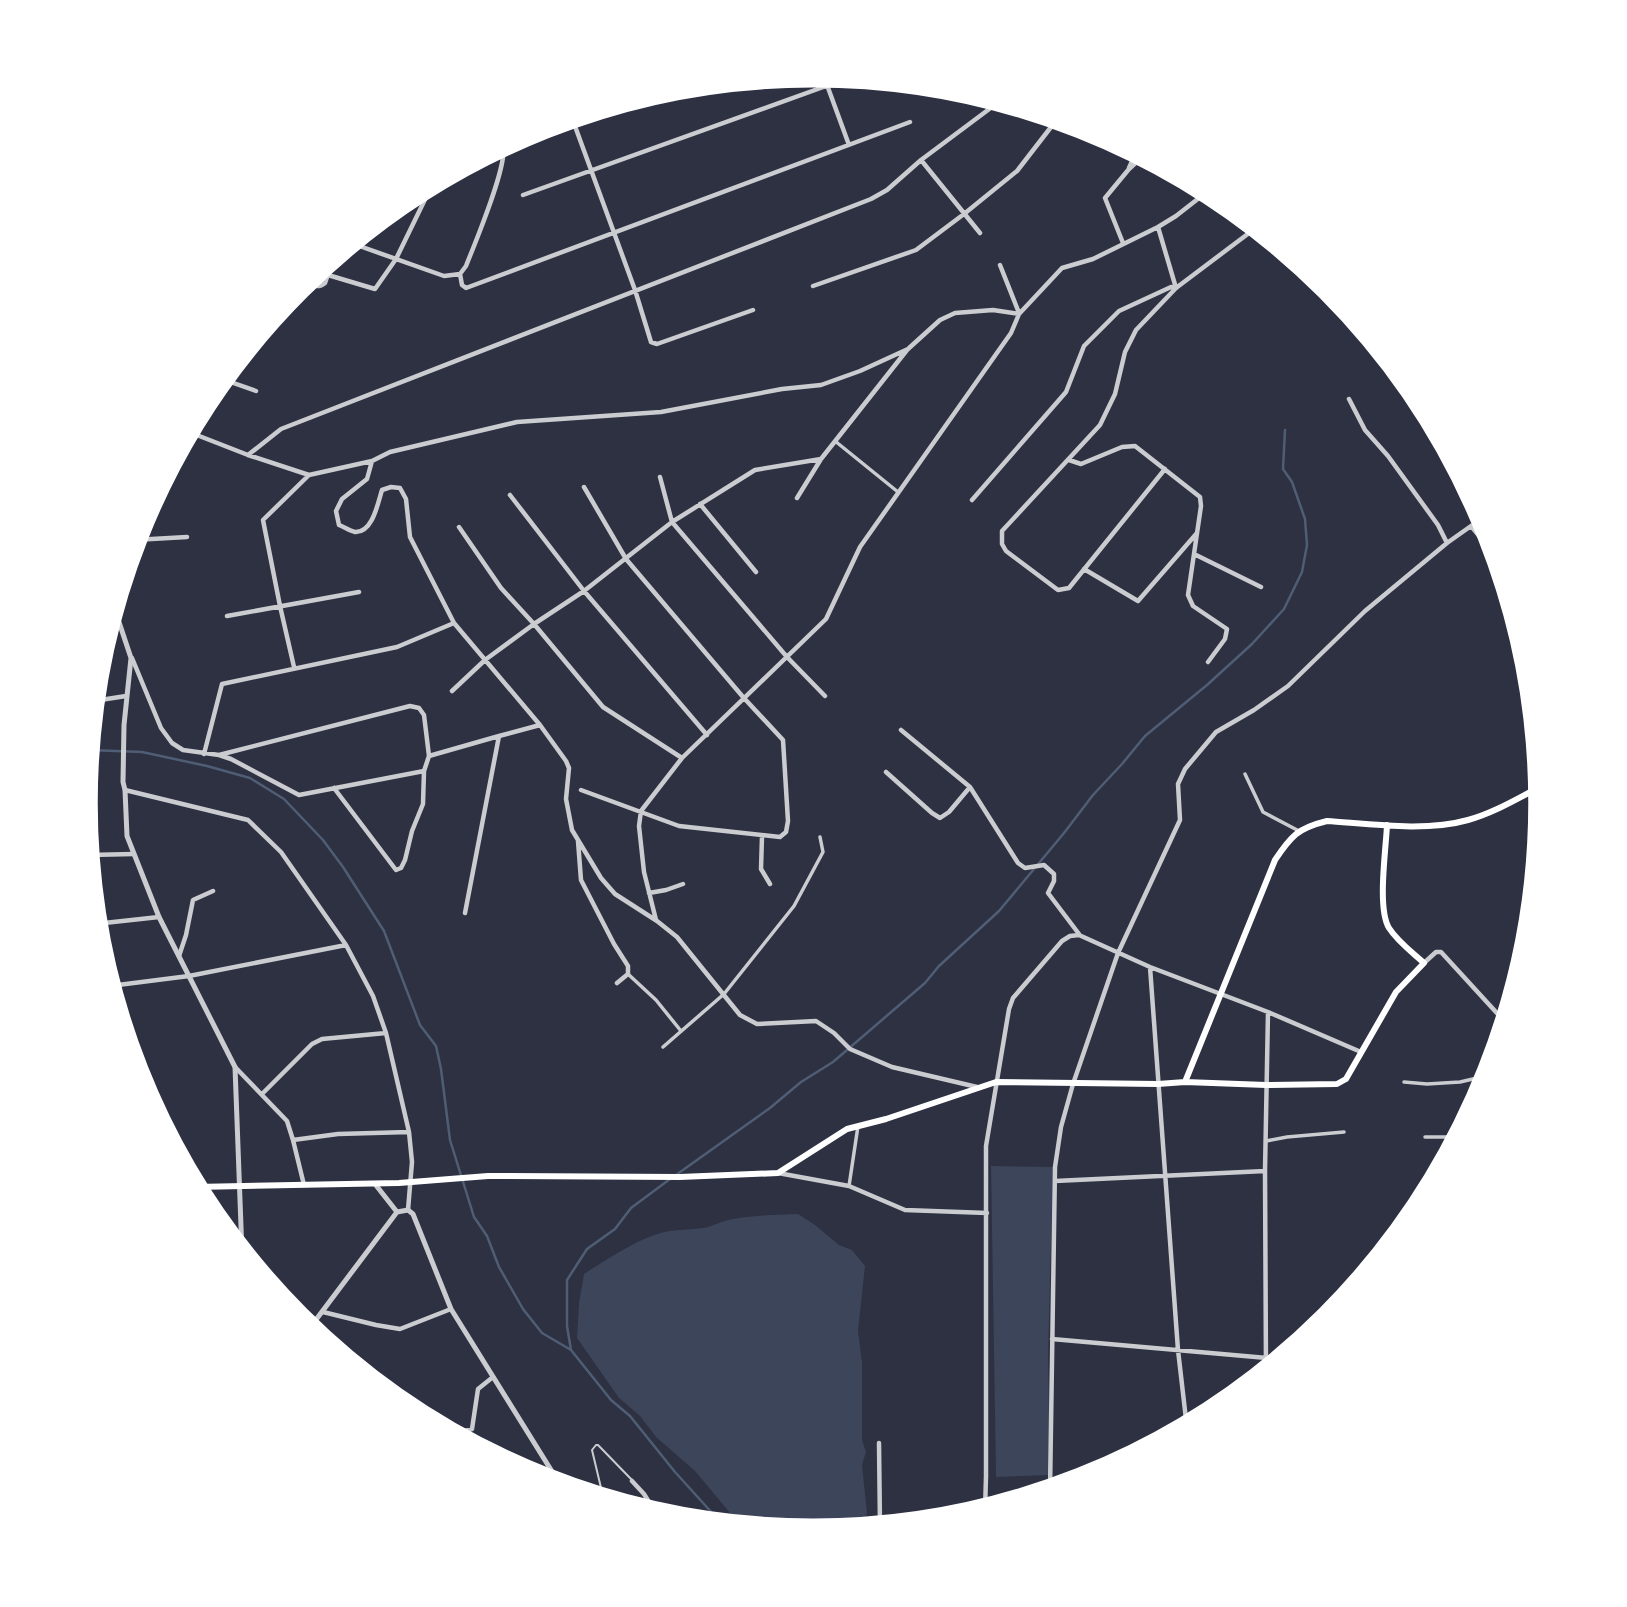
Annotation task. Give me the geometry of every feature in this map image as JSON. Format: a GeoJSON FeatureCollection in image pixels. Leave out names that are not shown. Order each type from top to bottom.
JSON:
{"type":"FeatureCollection","features":[{"type":"Feature","properties":{"kind":"main road"},"geometry":{"type":"LineString","coordinates":[[1185,1082],[1275,860],[1299,831],[1327,821],[1434,825],[1466,821],[1531,792]]}},
{"type":"Feature","properties":{"kind":"main road"},"geometry":{"type":"LineString","coordinates":[[207,1187],[375,1184],[488,1176],[680,1177],[778,1173],[847,1129],[996,1082],[1337,1084],[1346,1079],[1396,992],[1424,963],[1388,926],[1383,898],[1387,825]]}},
{"type":"Feature","properties":{"kind":"street"},"geometry":{"type":"LineString","coordinates":[[523,195],[824,86]]}},
{"type":"Feature","properties":{"kind":"street"},"geometry":{"type":"LineString","coordinates":[[827,86],[849,145]]}},
{"type":"Feature","properties":{"kind":"street"},"geometry":{"type":"LineString","coordinates":[[248,455],[281,429],[871,199],[887,190],[921,160],[990,108]]}},
{"type":"Feature","properties":{"kind":"street"},"geometry":{"type":"LineString","coordinates":[[460,274],[462,285],[466,288],[910,122]]}},
{"type":"Feature","properties":{"kind":"street"},"geometry":{"type":"LineString","coordinates":[[575,127],[615,233],[651,342],[657,344],[752,310]]}},
{"type":"Feature","properties":{"kind":"street"},"geometry":{"type":"LineString","coordinates":[[813,286],[916,250],[1017,171],[1051,127]]}},
{"type":"Feature","properties":{"kind":"street"},"geometry":{"type":"LineString","coordinates":[[361,247],[444,276],[460,274],[466,266],[496,187],[504,156]]}},
{"type":"Feature","properties":{"kind":"street"},"geometry":{"type":"LineString","coordinates":[[921,160],[980,233]]}},
{"type":"Feature","properties":{"kind":"street"},"geometry":{"type":"LineString","coordinates":[[1129,169],[1132,161]]}},
{"type":"Feature","properties":{"kind":"street"},"geometry":{"type":"LineString","coordinates":[[1123,243],[1105,198],[1136,163]]}},
{"type":"Feature","properties":{"kind":"street"},"geometry":{"type":"LineString","coordinates":[[657,921],[644,872],[639,825],[641,811],[682,758],[826,619],[860,547],[1011,333],[1019,314],[1062,268],[1093,259],[1158,227],[1199,199]]}},
{"type":"Feature","properties":{"kind":"street"},"geometry":{"type":"LineString","coordinates":[[328,275],[375,289],[396,259],[424,201]]}},
{"type":"Feature","properties":{"kind":"street"},"geometry":{"type":"LineString","coordinates":[[1158,227],[1176,288]]}},
{"type":"Feature","properties":{"kind":"street"},"geometry":{"type":"LineString","coordinates":[[1165,469],[1069,588],[1058,590],[1006,551],[1002,544],[1002,531],[1100,425],[1115,394],[1125,352],[1136,330],[1176,288],[1249,234]]}},
{"type":"Feature","properties":{"kind":"street"},"geometry":{"type":"LineString","coordinates":[[1000,265],[1019,314]]}},
{"type":"Feature","properties":{"kind":"street"},"geometry":{"type":"LineString","coordinates":[[316,287],[326,284],[328,275]]}},
{"type":"Feature","properties":{"kind":"street"},"geometry":{"type":"LineString","coordinates":[[972,500],[1066,392],[1084,346],[1119,311],[1171,287],[1176,288]]}},
{"type":"Feature","properties":{"kind":"street"},"geometry":{"type":"LineString","coordinates":[[797,498],[821,459],[908,349],[940,320],[955,313],[993,310],[1019,314]]}},
{"type":"Feature","properties":{"kind":"street"},"geometry":{"type":"LineString","coordinates":[[198,436],[309,475],[372,461],[390,452],[517,422],[661,412],[782,389],[821,385],[908,349]]}},
{"type":"Feature","properties":{"kind":"street"},"geometry":{"type":"LineString","coordinates":[[233,383],[256,391]]}},
{"type":"Feature","properties":{"kind":"street"},"geometry":{"type":"LineString","coordinates":[[1349,399],[1365,430],[1388,456],[1438,525],[1447,543]]}},
{"type":"Feature","properties":{"kind":"street"},"geometry":{"type":"LineString","coordinates":[[835,441],[898,492]]}},
{"type":"Feature","properties":{"kind":"street"},"geometry":{"type":"LineString","coordinates":[[1069,460],[1081,464],[1122,447],[1135,446],[1200,497],[1188,595],[1193,606],[1227,629],[1225,639],[1208,662]]}},
{"type":"Feature","properties":{"kind":"street"},"geometry":{"type":"LineString","coordinates":[[452,691],[485,660],[584,591],[700,504],[755,470],[821,459]]}},
{"type":"Feature","properties":{"kind":"street"},"geometry":{"type":"LineString","coordinates":[[372,461],[367,479],[342,499],[336,511],[339,525],[353,532],[361,531],[369,525],[382,490],[400,488],[406,499],[410,537],[454,623],[540,725],[566,761],[569,768],[566,799],[572,830],[601,878],[615,894],[677,937],[740,1016],[757,1024],[816,1021],[834,1033],[850,1049],[892,1067],[978,1088]]}},
{"type":"Feature","properties":{"kind":"street"},"geometry":{"type":"LineString","coordinates":[[294,667],[263,520],[309,475]]}},
{"type":"Feature","properties":{"kind":"street"},"geometry":{"type":"LineString","coordinates":[[660,477],[673,522],[787,657],[825,696]]}},
{"type":"Feature","properties":{"kind":"street"},"geometry":{"type":"LineString","coordinates":[[581,790],[679,826],[780,837],[786,832],[788,821],[783,740],[626,559],[584,487]]}},
{"type":"Feature","properties":{"kind":"street"},"geometry":{"type":"LineString","coordinates":[[510,495],[584,591],[707,735]]}},
{"type":"Feature","properties":{"kind":"street"},"geometry":{"type":"LineString","coordinates":[[700,504],[756,572]]}},
{"type":"Feature","properties":{"kind":"street"},"geometry":{"type":"LineString","coordinates":[[1050,1481],[1055,1167],[1061,1127],[1118,953],[1180,820],[1178,784],[1185,769],[1216,732],[1288,686],[1365,611],[1447,543],[1475,525]]}},
{"type":"Feature","properties":{"kind":"street"},"geometry":{"type":"LineString","coordinates":[[1471,526],[1480,537]]}},
{"type":"Feature","properties":{"kind":"street"},"geometry":{"type":"LineString","coordinates":[[459,527],[501,588],[603,707],[682,758]]}},
{"type":"Feature","properties":{"kind":"street"},"geometry":{"type":"LineString","coordinates":[[1084,569],[1138,601],[1197,532]]}},
{"type":"Feature","properties":{"kind":"street"},"geometry":{"type":"LineString","coordinates":[[146,539],[187,537]]}},
{"type":"Feature","properties":{"kind":"street"},"geometry":{"type":"LineString","coordinates":[[1194,554],[1261,587]]}},
{"type":"Feature","properties":{"kind":"street"},"geometry":{"type":"LineString","coordinates":[[227,616],[359,592]]}},
{"type":"Feature","properties":{"kind":"street"},"geometry":{"type":"LineString","coordinates":[[119,622],[161,728],[172,743],[183,750],[231,759],[299,794],[424,771]]}},
{"type":"Feature","properties":{"kind":"street"},"geometry":{"type":"LineString","coordinates":[[204,754],[222,684],[397,647],[454,623]]}},
{"type":"Feature","properties":{"kind":"street"},"geometry":{"type":"LineString","coordinates":[[131,657],[124,725],[123,782],[127,836],[159,917],[235,1067],[286,1121],[305,1185]]}},
{"type":"Feature","properties":{"kind":"street"},"geometry":{"type":"LineString","coordinates":[[104,699],[126,696]]}},
{"type":"Feature","properties":{"kind":"street"},"geometry":{"type":"LineString","coordinates":[[219,755],[410,706],[419,708],[424,716],[429,756],[424,771],[424,804],[412,831],[401,868],[396,870],[334,788]]}},
{"type":"Feature","properties":{"kind":"street"},"geometry":{"type":"LineString","coordinates":[[429,756],[540,725]]}},
{"type":"Feature","properties":{"kind":"street"},"geometry":{"type":"LineString","coordinates":[[901,730],[970,788],[1018,863],[1025,868],[1044,866],[1054,874],[1054,881],[1048,893],[1079,935],[1150,967],[1268,1012],[1361,1052]]}},
{"type":"Feature","properties":{"kind":"street"},"geometry":{"type":"LineString","coordinates":[[465,913],[499,736]]}},
{"type":"Feature","properties":{"kind":"street"},"geometry":{"type":"LineString","coordinates":[[886,772],[940,818],[949,812],[970,788]]}},
{"type":"Feature","properties":{"kind":"street"},"geometry":{"type":"LineString","coordinates":[[1245,775],[1263,812],[1299,831]]}},
{"type":"Feature","properties":{"kind":"street"},"geometry":{"type":"LineString","coordinates":[[125,790],[248,820],[282,852],[346,944],[373,996],[386,1033],[409,1132],[412,1163],[410,1212],[451,1309],[551,1471]]}},
{"type":"Feature","properties":{"kind":"street"},"geometry":{"type":"LineString","coordinates":[[762,836],[761,869],[770,884]]}},
{"type":"Feature","properties":{"kind":"street"},"geometry":{"type":"LineString","coordinates":[[663,1047],[724,994],[794,906],[823,852],[820,837]]}},
{"type":"Feature","properties":{"kind":"street"},"geometry":{"type":"LineString","coordinates":[[578,840],[581,880],[628,966],[628,974],[656,1000],[681,1031]]}},
{"type":"Feature","properties":{"kind":"street"},"geometry":{"type":"LineString","coordinates":[[98,855],[134,854]]}},
{"type":"Feature","properties":{"kind":"street"},"geometry":{"type":"LineString","coordinates":[[649,893],[683,884]]}},
{"type":"Feature","properties":{"kind":"street"},"geometry":{"type":"LineString","coordinates":[[179,957],[193,900],[213,891]]}},
{"type":"Feature","properties":{"kind":"street"},"geometry":{"type":"LineString","coordinates":[[106,923],[159,917]]}},
{"type":"Feature","properties":{"kind":"street"},"geometry":{"type":"LineString","coordinates":[[985,1500],[986,1146],[996,1082],[1013,998],[1062,941],[1079,935]]}},
{"type":"Feature","properties":{"kind":"street"},"geometry":{"type":"LineString","coordinates":[[119,985],[189,976],[346,944]]}},
{"type":"Feature","properties":{"kind":"street"},"geometry":{"type":"LineString","coordinates":[[1424,963],[1436,952],[1441,953],[1499,1015]]}},
{"type":"Feature","properties":{"kind":"street"},"geometry":{"type":"LineString","coordinates":[[1150,967],[1178,1350],[1186,1416]]}},
{"type":"Feature","properties":{"kind":"street"},"geometry":{"type":"LineString","coordinates":[[617,983],[628,974]]}},
{"type":"Feature","properties":{"kind":"street"},"geometry":{"type":"LineString","coordinates":[[1052,1339],[1266,1358],[1265,1141],[1268,1012]]}},
{"type":"Feature","properties":{"kind":"street"},"geometry":{"type":"LineString","coordinates":[[262,1094],[312,1044],[322,1038],[386,1033]]}},
{"type":"Feature","properties":{"kind":"street"},"geometry":{"type":"LineString","coordinates":[[235,1067],[242,1236]]}},
{"type":"Feature","properties":{"kind":"street"},"geometry":{"type":"LineString","coordinates":[[1404,1082],[1427,1084],[1477,1078]]}},
{"type":"Feature","properties":{"kind":"street"},"geometry":{"type":"LineString","coordinates":[[849,1186],[858,1126]]}},
{"type":"Feature","properties":{"kind":"street"},"geometry":{"type":"LineString","coordinates":[[293,1140],[338,1134],[409,1132]]}},
{"type":"Feature","properties":{"kind":"street"},"geometry":{"type":"LineString","coordinates":[[1265,1141],[1344,1132]]}},
{"type":"Feature","properties":{"kind":"street"},"geometry":{"type":"LineString","coordinates":[[1424,1137],[1448,1137]]}},
{"type":"Feature","properties":{"kind":"street"},"geometry":{"type":"LineString","coordinates":[[1055,1181],[1265,1171]]}},
{"type":"Feature","properties":{"kind":"street"},"geometry":{"type":"LineString","coordinates":[[778,1173],[849,1186],[905,1210],[987,1213]]}},
{"type":"Feature","properties":{"kind":"street"},"geometry":{"type":"LineString","coordinates":[[375,1184],[397,1212]]}},
{"type":"Feature","properties":{"kind":"street"},"geometry":{"type":"LineString","coordinates":[[397,1212],[410,1212]]}},
{"type":"Feature","properties":{"kind":"street"},"geometry":{"type":"LineString","coordinates":[[316,1320],[397,1212]]}},
{"type":"Feature","properties":{"kind":"street"},"geometry":{"type":"LineString","coordinates":[[323,1312],[400,1329],[451,1309]]}},
{"type":"Feature","properties":{"kind":"street"},"geometry":{"type":"LineString","coordinates":[[466,1431],[472,1429],[478,1389],[493,1377]]}},
{"type":"Feature","properties":{"kind":"street"},"geometry":{"type":"LineString","coordinates":[[879,1443],[880,1518]]}},
{"type":"Feature","properties":{"kind":"street"},"geometry":{"type":"LineString","coordinates":[[632,1481],[649,1502]]}},
{"type":"Feature","properties":{"kind":"lane"},"geometry":{"type":"LineString","coordinates":[[601,1489],[592,1450],[596,1445],[632,1481]]}},
{"type":"Feature","properties":{"kind":"shaded area"},"geometry":{"type":"Polygon","coordinates":[[[991,1166],[1053,1167],[1048,1358],[1050,1475],[996,1477],[991,1166]]]}},
{"type":"Feature","properties":{"kind":"shaded area"},"geometry":{"type":"Polygon","coordinates":[[[798,1214],[839,1245],[852,1250],[865,1266],[858,1331],[862,1362],[862,1440],[866,1452],[862,1465],[867,1513],[865,1519],[767,1520],[733,1516],[695,1471],[656,1437],[640,1416],[619,1398],[577,1338],[584,1274],[623,1250],[655,1235],[706,1227],[745,1217],[798,1214]]]}},
{"type":"Feature","properties":{"kind":"waterway"},"geometry":{"type":"LineString","coordinates":[[676,1175],[770,1108],[801,1082],[833,1062],[925,983],[939,966],[999,911],[1093,795],[1145,736],[1252,644],[1284,609],[1302,572],[1307,545],[1305,519],[1292,482],[1283,469],[1285,430]]}},
{"type":"Feature","properties":{"kind":"waterway"},"geometry":{"type":"LineString","coordinates":[[98,750],[142,752],[250,778],[284,799],[323,840],[384,931],[420,1025],[436,1046],[450,1140],[474,1217],[487,1236],[499,1267],[523,1309],[542,1333],[571,1350],[611,1400],[630,1416],[713,1514]]}},
{"type":"Feature","properties":{"kind":"waterway"},"geometry":{"type":"LineString","coordinates":[[571,1350],[567,1326],[567,1280],[587,1249],[615,1229],[631,1208],[670,1179]]}}]}
